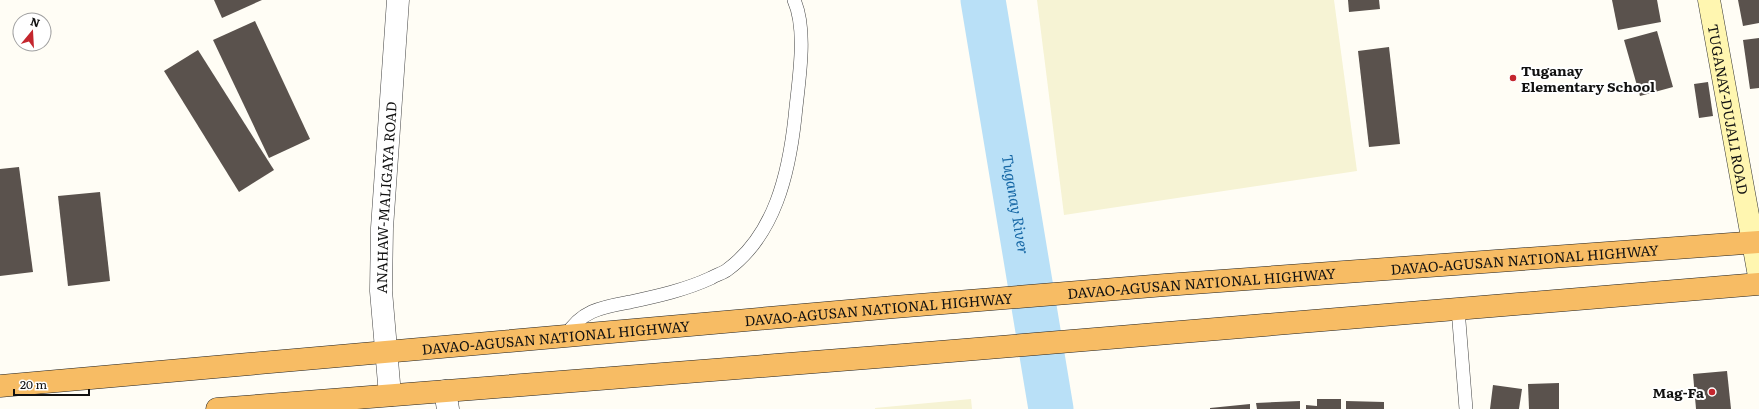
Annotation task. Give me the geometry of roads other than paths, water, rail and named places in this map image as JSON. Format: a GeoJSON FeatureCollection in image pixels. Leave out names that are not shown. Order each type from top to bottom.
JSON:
{"type":"FeatureCollection","features":[{"type":"Feature","properties":{"kind":"highway","name":"DAVAO-AGUSAN NATIONAL HIGHWAY"},"geometry":{"type":"LineString","coordinates":[[0,386],[386,351],[1165,285],[1756,242]]}},
{"type":"Feature","properties":{"kind":"highway"},"geometry":{"type":"LineString","coordinates":[[217,409],[390,396],[447,400],[903,355],[1759,284]]}},
{"type":"Feature","properties":{"kind":"main road","name":"TUGANAY-DUJALI ROAD"},"geometry":{"type":"LineString","coordinates":[[1709,0],[1753,204],[1759,276]]}},
{"type":"Feature","properties":{"kind":"street","name":"ANAHAW-MALIGAYA ROAD"},"geometry":{"type":"LineString","coordinates":[[390,396],[381,291],[382,228],[398,0]]}},
{"type":"Feature","properties":{"kind":"lane"},"geometry":{"type":"LineString","coordinates":[[566,336],[573,324],[586,314],[609,306],[690,287],[727,270],[753,247],[771,218],[783,180],[793,129],[800,70],[801,32],[794,0]]}},
{"type":"Feature","properties":{"kind":"lane"},"geometry":{"type":"LineString","coordinates":[[1458,309],[1466,409]]}},
{"type":"Feature","properties":{"kind":"waterway","name":"Tuganay River"},"geometry":{"type":"LineString","coordinates":[[983,0],[1051,409]]}},
{"type":"Feature","properties":{"kind":"place","name":"Tuganay Elementary School"},"geometry":{"type":"Point","coordinates":[1513,78]}},
{"type":"Feature","properties":{"kind":"place","name":"Mag-Fa"},"geometry":{"type":"Point","coordinates":[1712,392]}}]}
